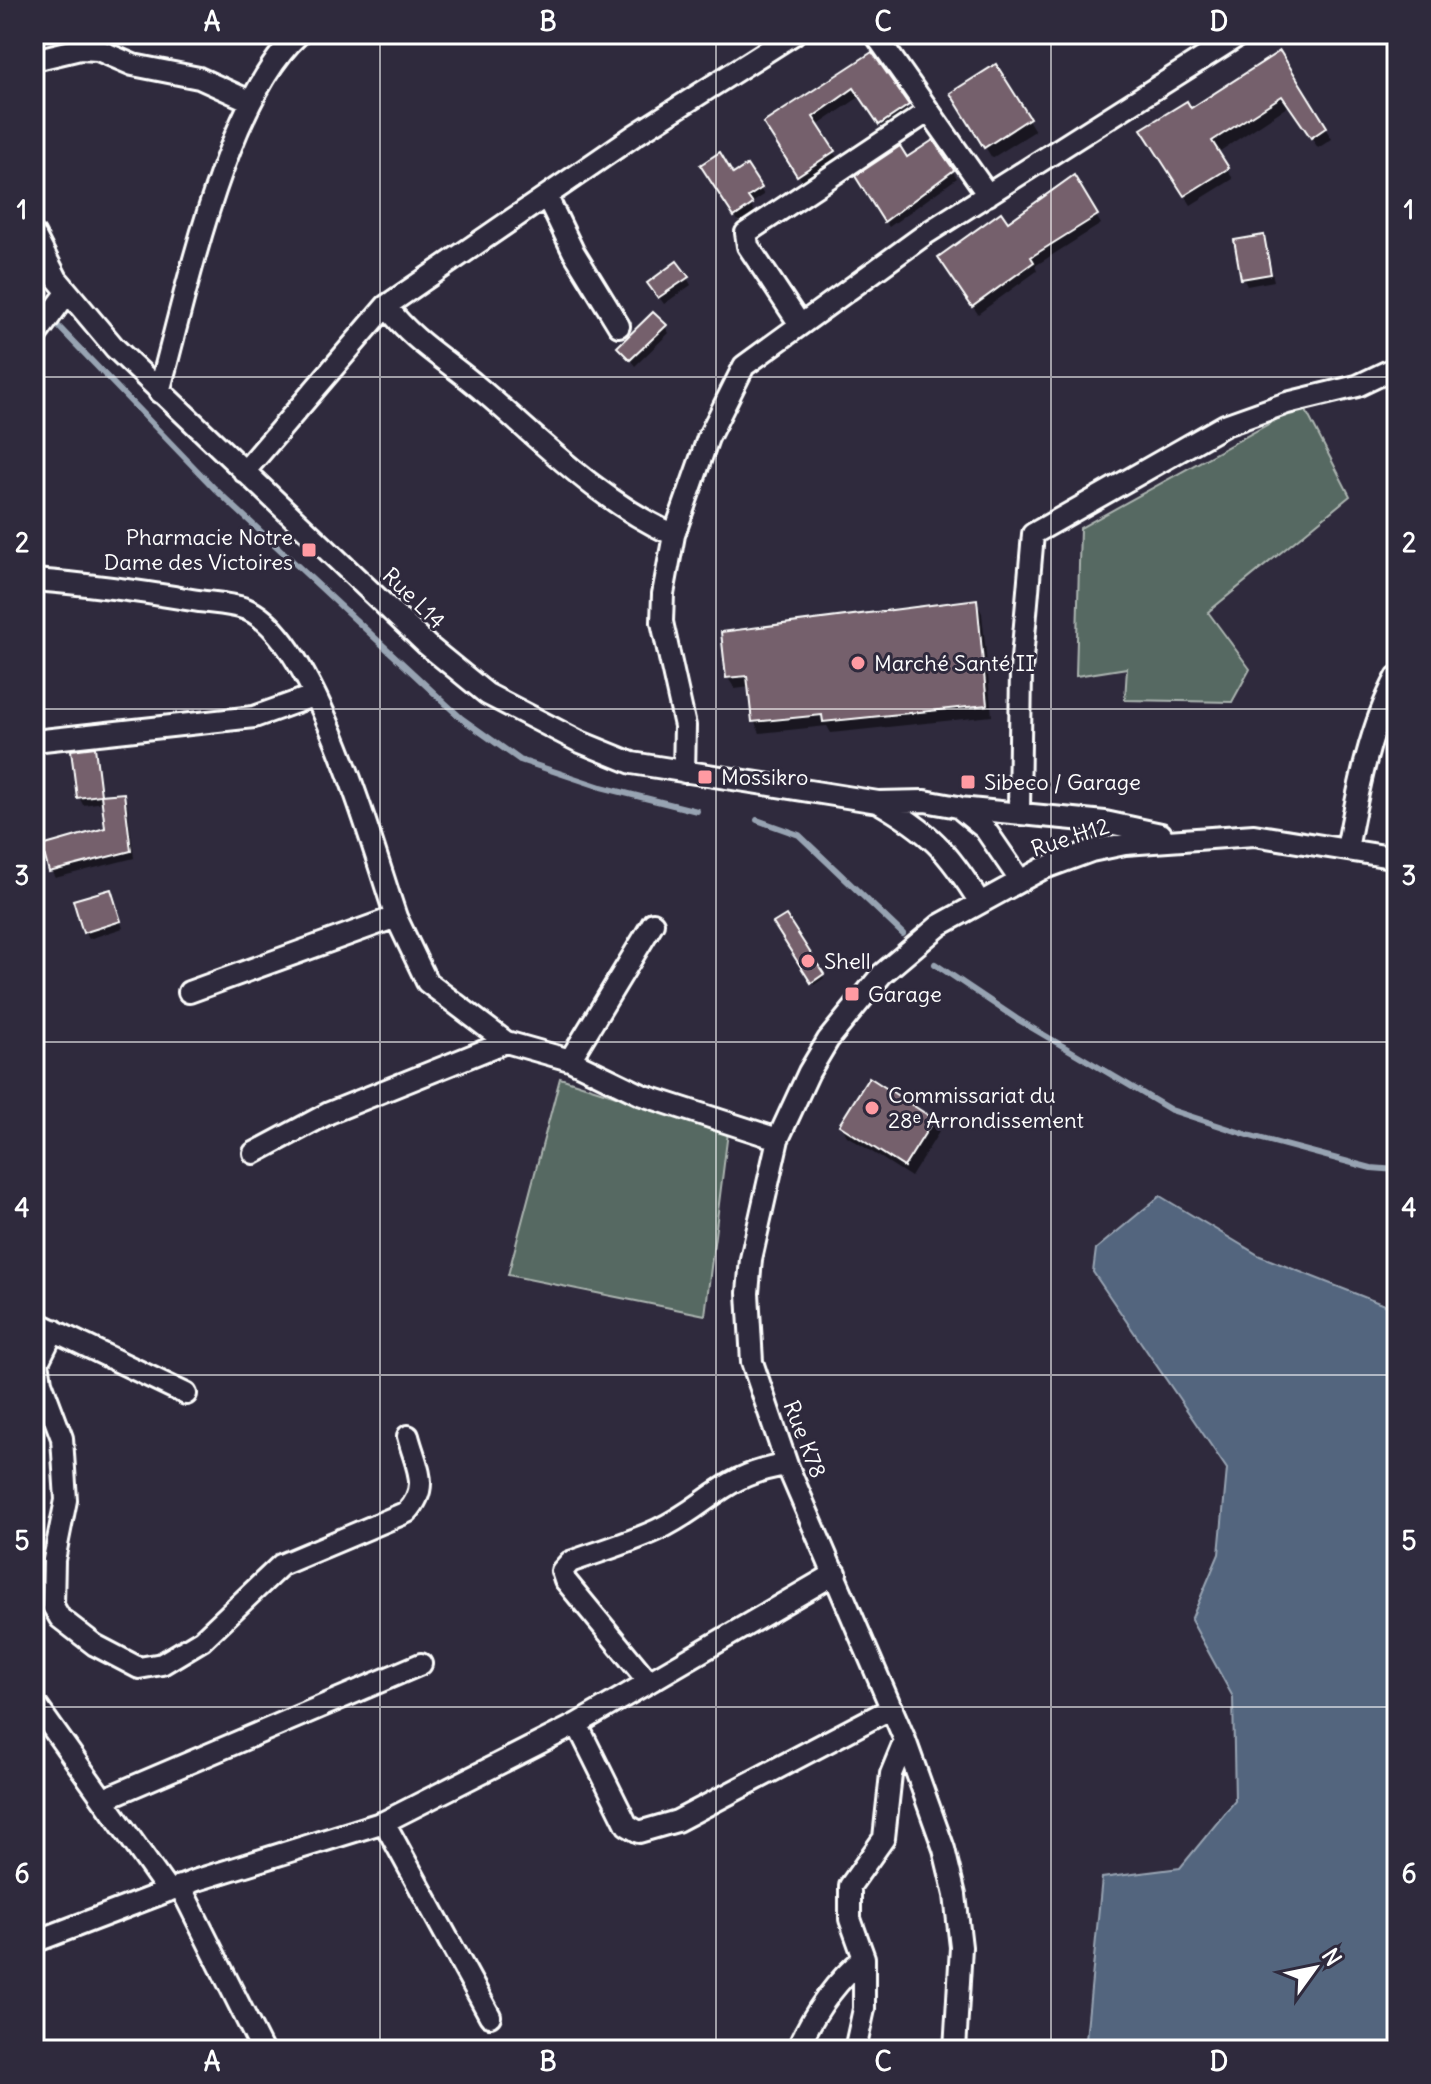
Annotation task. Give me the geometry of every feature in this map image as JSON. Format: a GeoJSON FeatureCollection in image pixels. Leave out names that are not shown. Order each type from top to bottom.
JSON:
{"type":"FeatureCollection","features":[{"type":"Feature","properties":{"kind":"street"},"geometry":{"type":"LineString","coordinates":[[159,392],[200,241],[250,101],[261,79],[299,34]]}},
{"type":"Feature","properties":{"kind":"street"},"geometry":{"type":"LineString","coordinates":[[244,472],[386,306],[712,84],[794,34]]}},
{"type":"Feature","properties":{"kind":"street"},"geometry":{"type":"LineString","coordinates":[[875,34],[988,195]]}},
{"type":"Feature","properties":{"kind":"street"},"geometry":{"type":"LineString","coordinates":[[684,772],[685,726],[662,622],[663,594],[674,535],[708,438],[731,386],[744,366],[799,323],[988,195],[1241,34]]}},
{"type":"Feature","properties":{"kind":"street"},"geometry":{"type":"LineString","coordinates":[[34,60],[80,49],[98,50],[133,65],[199,78],[250,101]]}},
{"type":"Feature","properties":{"kind":"street"},"geometry":{"type":"LineString","coordinates":[[799,323],[748,246],[746,233],[929,111]]}},
{"type":"Feature","properties":{"kind":"street"},"geometry":{"type":"LineString","coordinates":[[547,197],[573,251],[619,326]]}},
{"type":"Feature","properties":{"kind":"street","name":"Rue L14"},"geometry":{"type":"LineString","coordinates":[[34,234],[67,293],[159,392],[427,645],[487,694],[612,757],[684,772],[878,802],[925,801],[1105,822],[1181,838]]}},
{"type":"Feature","properties":{"kind":"street"},"geometry":{"type":"LineString","coordinates":[[34,338],[67,293]]}},
{"type":"Feature","properties":{"kind":"street"},"geometry":{"type":"LineString","coordinates":[[386,306],[418,344],[477,386],[610,501],[674,535]]}},
{"type":"Feature","properties":{"kind":"street"},"geometry":{"type":"LineString","coordinates":[[1019,811],[1021,670],[1033,534],[1225,425],[1287,403],[1357,386],[1397,367]]}},
{"type":"Feature","properties":{"kind":"street"},"geometry":{"type":"LineString","coordinates":[[34,580],[113,586],[246,609],[273,626],[299,663],[332,731],[396,917],[427,982],[506,1042],[570,1060],[642,1095],[778,1139]]}},
{"type":"Feature","properties":{"kind":"street"},"geometry":{"type":"LineString","coordinates":[[1347,849],[1359,782],[1387,695],[1397,677]]}},
{"type":"Feature","properties":{"kind":"street"},"geometry":{"type":"LineString","coordinates":[[34,741],[254,717],[313,696]]}},
{"type":"Feature","properties":{"kind":"street","name":"Rue L14"},"geometry":{"type":"LineString","coordinates":[[878,802],[942,846],[979,901]]}},
{"type":"Feature","properties":{"kind":"street"},"geometry":{"type":"LineString","coordinates":[[958,807],[985,829],[1020,880]]}},
{"type":"Feature","properties":{"kind":"street"},"geometry":{"type":"LineString","coordinates":[[1181,838],[1254,835],[1397,858]]}},
{"type":"Feature","properties":{"kind":"street","name":"Rue H12"},"geometry":{"type":"LineString","coordinates":[[979,901],[1020,880],[1091,851],[1181,838]]}},
{"type":"Feature","properties":{"kind":"street","name":"Rue K78"},"geometry":{"type":"LineString","coordinates":[[955,2050],[961,1947],[955,1895],[944,1849],[892,1708],[787,1465],[752,1362],[749,1307],[758,1219],[778,1139],[809,1072],[862,996],[928,934],[979,901]]}},
{"type":"Feature","properties":{"kind":"street"},"geometry":{"type":"LineString","coordinates":[[189,992],[396,917]]}},
{"type":"Feature","properties":{"kind":"street"},"geometry":{"type":"LineString","coordinates":[[570,1060],[653,923]]}},
{"type":"Feature","properties":{"kind":"street"},"geometry":{"type":"LineString","coordinates":[[254,1153],[329,1113],[506,1042]]}},
{"type":"Feature","properties":{"kind":"street"},"geometry":{"type":"LineString","coordinates":[[34,1321],[186,1394]]}},
{"type":"Feature","properties":{"kind":"street"},"geometry":{"type":"LineString","coordinates":[[54,1330],[38,1362],[41,1382],[62,1438],[66,1500],[54,1560],[53,1606],[60,1618],[95,1645],[139,1668],[162,1664],[202,1640],[281,1565],[407,1512],[420,1498],[422,1487],[408,1436]]}},
{"type":"Feature","properties":{"kind":"street"},"geometry":{"type":"LineString","coordinates":[[648,1681],[565,1580],[562,1571],[570,1562],[659,1530],[715,1491],[754,1469],[787,1465]]}},
{"type":"Feature","properties":{"kind":"street"},"geometry":{"type":"LineString","coordinates":[[34,1942],[174,1889],[384,1822],[577,1724],[836,1573]]}},
{"type":"Feature","properties":{"kind":"street"},"geometry":{"type":"LineString","coordinates":[[104,1799],[421,1664]]}},
{"type":"Feature","properties":{"kind":"street"},"geometry":{"type":"LineString","coordinates":[[34,1702],[174,1889],[262,2050]]}},
{"type":"Feature","properties":{"kind":"street"},"geometry":{"type":"LineString","coordinates":[[577,1724],[627,1825],[639,1832],[677,1821],[892,1708]]}},
{"type":"Feature","properties":{"kind":"street"},"geometry":{"type":"LineString","coordinates":[[855,2050],[864,2009],[864,1958],[850,1919],[850,1886],[879,1850],[884,1838],[891,1774],[905,1740]]}},
{"type":"Feature","properties":{"kind":"street"},"geometry":{"type":"LineString","coordinates":[[384,1822],[490,2016]]}},
{"type":"Feature","properties":{"kind":"street"},"geometry":{"type":"LineString","coordinates":[[797,2050],[806,2029],[845,1974],[864,1958]]}},
{"type":"Feature","properties":{"kind":"green space"},"geometry":{"type":"Polygon","coordinates":[[[1303,405],[1350,496],[1208,612],[1250,669],[1232,702],[1125,700],[1127,668],[1076,676],[1080,528],[1303,405]]]}},
{"type":"Feature","properties":{"kind":"green space"},"geometry":{"type":"Polygon","coordinates":[[[560,1078],[728,1132],[705,1315],[508,1275],[560,1078]]]}},
{"type":"Feature","properties":{"kind":"water"},"geometry":{"type":"Polygon","coordinates":[[[1160,1196],[1260,1256],[1397,1310],[1397,2050],[1097,2050],[1086,2039],[1102,1878],[1180,1868],[1235,1801],[1233,1697],[1191,1620],[1219,1554],[1227,1469],[1093,1272],[1096,1249],[1160,1196]]]}},
{"type":"Feature","properties":{"kind":"building"},"geometry":{"type":"Polygon","coordinates":[[[1280,51],[1327,127],[1311,138],[1282,96],[1212,141],[1229,168],[1184,196],[1141,129],[1187,101],[1191,108],[1280,51]]]}},
{"type":"Feature","properties":{"kind":"building"},"geometry":{"type":"Polygon","coordinates":[[[872,52],[909,105],[879,125],[854,88],[813,117],[835,151],[797,176],[763,123],[872,52]]]}},
{"type":"Feature","properties":{"kind":"building"},"geometry":{"type":"Polygon","coordinates":[[[996,64],[1030,118],[984,148],[950,93],[996,64]]]}},
{"type":"Feature","properties":{"kind":"building"},"geometry":{"type":"Polygon","coordinates":[[[933,140],[954,170],[884,222],[855,176],[900,146],[907,157],[933,140]]]}},
{"type":"Feature","properties":{"kind":"building"},"geometry":{"type":"Polygon","coordinates":[[[720,152],[733,174],[747,165],[762,188],[748,197],[753,204],[734,217],[700,165],[720,152]]]}},
{"type":"Feature","properties":{"kind":"building"},"geometry":{"type":"Polygon","coordinates":[[[1074,175],[1098,215],[1031,257],[1034,262],[972,307],[938,257],[1001,212],[1008,222],[1074,175]]]}},
{"type":"Feature","properties":{"kind":"building"},"geometry":{"type":"Polygon","coordinates":[[[1264,235],[1271,274],[1241,279],[1234,240],[1264,235]]]}},
{"type":"Feature","properties":{"kind":"building"},"geometry":{"type":"Polygon","coordinates":[[[677,261],[689,277],[658,298],[647,283],[677,261]]]}},
{"type":"Feature","properties":{"kind":"building"},"geometry":{"type":"Polygon","coordinates":[[[653,312],[667,325],[630,360],[617,347],[653,312]]]}},
{"type":"Feature","properties":{"kind":"building"},"geometry":{"type":"Polygon","coordinates":[[[977,599],[987,705],[823,722],[822,715],[752,722],[747,676],[726,678],[721,632],[977,599]]]}},
{"type":"Feature","properties":{"kind":"building"},"geometry":{"type":"Polygon","coordinates":[[[95,747],[101,795],[77,798],[71,750],[95,747]]]}},
{"type":"Feature","properties":{"kind":"building"},"geometry":{"type":"Polygon","coordinates":[[[124,793],[131,851],[49,872],[42,846],[105,828],[101,795],[124,793]]]}},
{"type":"Feature","properties":{"kind":"building"},"geometry":{"type":"Polygon","coordinates":[[[111,889],[121,921],[83,933],[73,900],[111,889]]]}},
{"type":"Feature","properties":{"kind":"building"},"geometry":{"type":"Polygon","coordinates":[[[786,915],[824,974],[811,983],[773,923],[786,915]]]}},
{"type":"Feature","properties":{"kind":"building"},"geometry":{"type":"Polygon","coordinates":[[[869,1077],[934,1119],[904,1167],[839,1125],[869,1077]]]}},
{"type":"Feature","properties":{"kind":"waterway"},"geometry":{"type":"LineString","coordinates":[[59,327],[214,488],[461,718],[520,760],[601,787],[697,811]]}},
{"type":"Feature","properties":{"kind":"waterway"},"geometry":{"type":"LineString","coordinates":[[757,820],[799,835],[903,934]]}},
{"type":"Feature","properties":{"kind":"waterway"},"geometry":{"type":"LineString","coordinates":[[935,964],[1017,1019],[1171,1110],[1251,1136],[1371,1168],[1397,1170]]}},
{"type":"Feature","properties":{"kind":"place","name":"Pharmacie Notre Dame des Victoires"},"geometry":{"type":"Point","coordinates":[309,550]}},
{"type":"Feature","properties":{"kind":"place","name":"Marché Santé II"},"geometry":{"type":"Point","coordinates":[858,663]}},
{"type":"Feature","properties":{"kind":"place","name":"Mossikro"},"geometry":{"type":"Point","coordinates":[705,777]}},
{"type":"Feature","properties":{"kind":"place","name":"Sibeco / Garage"},"geometry":{"type":"Point","coordinates":[968,782]}},
{"type":"Feature","properties":{"kind":"place","name":"Shell"},"geometry":{"type":"Point","coordinates":[808,961]}},
{"type":"Feature","properties":{"kind":"place","name":"Garage"},"geometry":{"type":"Point","coordinates":[852,994]}},
{"type":"Feature","properties":{"kind":"place","name":"Commissariat du 28ᵉ Arrondissement"},"geometry":{"type":"Point","coordinates":[872,1108]}}]}
